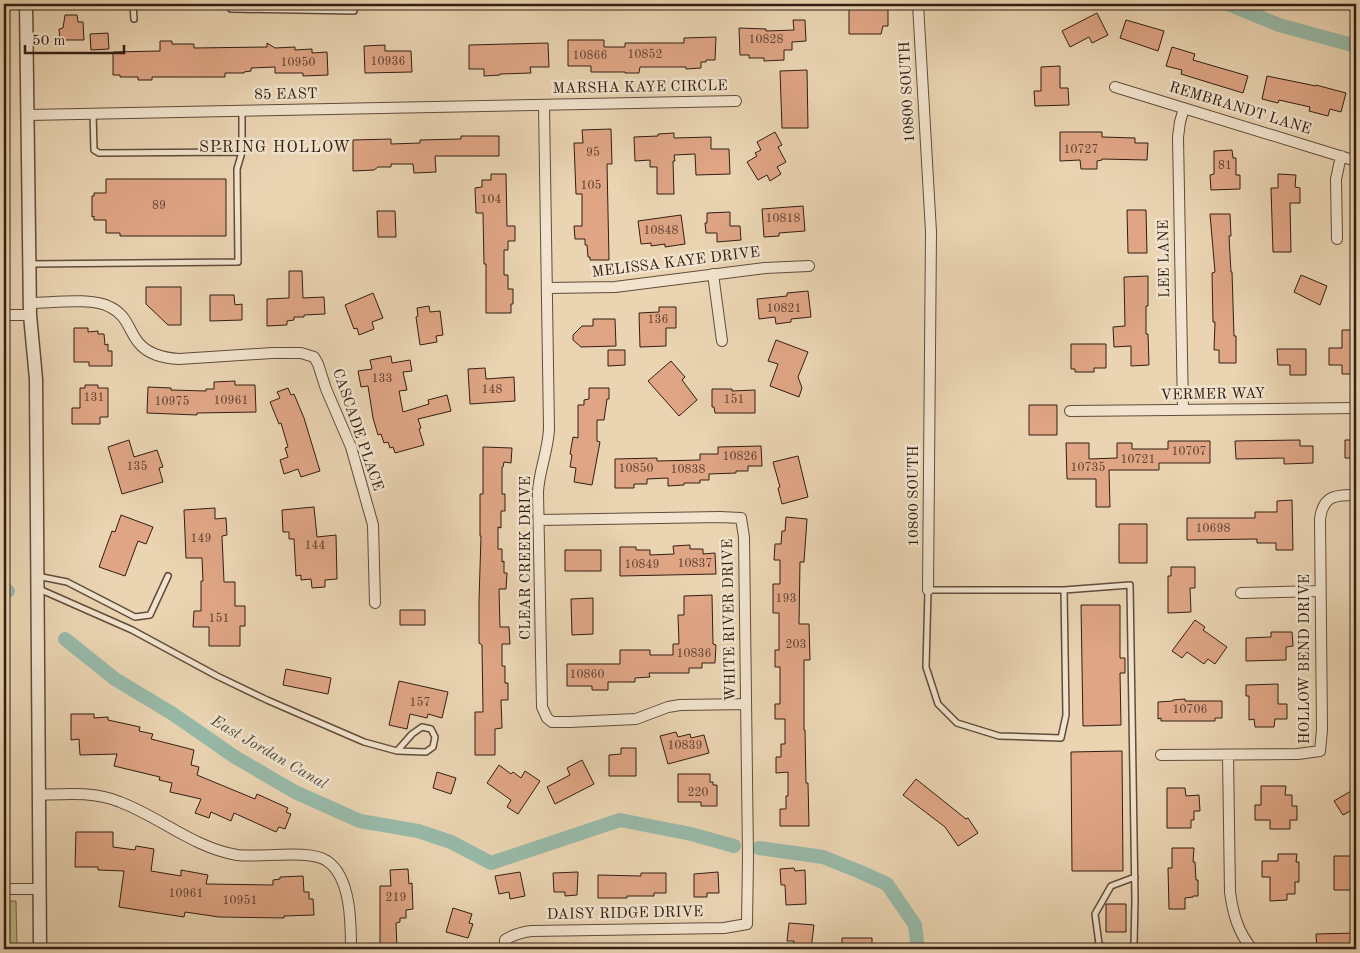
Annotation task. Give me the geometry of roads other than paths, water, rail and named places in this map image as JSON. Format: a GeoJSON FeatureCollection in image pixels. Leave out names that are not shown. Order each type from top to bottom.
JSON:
{"type":"FeatureCollection","features":[{"type":"Feature","properties":{"kind":"street"},"geometry":{"type":"LineString","coordinates":[[26,4],[30,309],[36,379],[40,949]]}},
{"type":"Feature","properties":{"kind":"street","name":"10800 SOUTH"},"geometry":{"type":"LineString","coordinates":[[918,4],[931,232],[928,590]]}},
{"type":"Feature","properties":{"kind":"street","name":"REMBRANDT LANE"},"geometry":{"type":"LineString","coordinates":[[1115,87],[1356,161]]}},
{"type":"Feature","properties":{"kind":"street","name":"MARSHA KAYE CIRCLE"},"geometry":{"type":"LineString","coordinates":[[544,105],[736,101]]}},
{"type":"Feature","properties":{"kind":"street","name":"85 EAST"},"geometry":{"type":"LineString","coordinates":[[28,115],[544,105]]}},
{"type":"Feature","properties":{"kind":"street","name":"CLEAR CREEK DRIVE"},"geometry":{"type":"LineString","coordinates":[[544,105],[548,439],[539,481],[542,707],[552,722],[623,720],[647,716],[668,707],[680,705],[746,704]]}},
{"type":"Feature","properties":{"kind":"street","name":"LEE LANE"},"geometry":{"type":"LineString","coordinates":[[1182,410],[1178,137],[1184,108]]}},
{"type":"Feature","properties":{"kind":"street"},"geometry":{"type":"LineString","coordinates":[[1337,239],[1336,179],[1341,156]]}},
{"type":"Feature","properties":{"kind":"street","name":"MELISSA KAYE DRIVE"},"geometry":{"type":"LineString","coordinates":[[547,288],[615,288],[765,268],[809,266]]}},
{"type":"Feature","properties":{"kind":"street"},"geometry":{"type":"LineString","coordinates":[[713,274],[722,341]]}},
{"type":"Feature","properties":{"kind":"street","name":"CASCADE PLACE"},"geometry":{"type":"LineString","coordinates":[[30,309],[88,302],[100,303],[111,307],[121,314],[138,342],[146,350],[168,358],[179,359],[272,353],[301,353],[314,357],[350,447],[373,525],[375,603]]}},
{"type":"Feature","properties":{"kind":"street"},"geometry":{"type":"LineString","coordinates":[[4,315],[30,309]]}},
{"type":"Feature","properties":{"kind":"street","name":"VERMER WAY"},"geometry":{"type":"LineString","coordinates":[[1070,411],[1356,408]]}},
{"type":"Feature","properties":{"kind":"street","name":"HOLLOW BEND DRIVE"},"geometry":{"type":"LineString","coordinates":[[1161,755],[1298,754],[1320,752],[1322,730],[1321,510],[1325,503],[1333,497],[1356,495]]}},
{"type":"Feature","properties":{"kind":"street","name":"WHITE RIVER DRIVE"},"geometry":{"type":"LineString","coordinates":[[539,520],[741,518],[744,537],[748,858],[747,924]]}},
{"type":"Feature","properties":{"kind":"street"},"geometry":{"type":"LineString","coordinates":[[1241,593],[1320,591]]}},
{"type":"Feature","properties":{"kind":"street"},"geometry":{"type":"LineString","coordinates":[[1228,755],[1230,892],[1232,910],[1238,928],[1252,949]]}},
{"type":"Feature","properties":{"kind":"street"},"geometry":{"type":"LineString","coordinates":[[38,795],[81,794],[106,797],[133,807],[212,848],[238,855],[312,856],[328,861],[338,874],[348,896],[351,949]]}},
{"type":"Feature","properties":{"kind":"street"},"geometry":{"type":"LineString","coordinates":[[4,889],[39,889]]}},
{"type":"Feature","properties":{"kind":"street","name":"DAISY RIDGE DRIVE"},"geometry":{"type":"LineString","coordinates":[[505,945],[513,935],[532,931],[724,928],[747,924]]}},
{"type":"Feature","properties":{"kind":"lane"},"geometry":{"type":"LineString","coordinates":[[133,4],[134,19]]}},
{"type":"Feature","properties":{"kind":"lane"},"geometry":{"type":"LineString","coordinates":[[231,9],[317,7],[354,10],[354,4]]}},
{"type":"Feature","properties":{"kind":"lane"},"geometry":{"type":"LineString","coordinates":[[30,264],[238,262],[237,169],[242,152],[242,111]]}},
{"type":"Feature","properties":{"kind":"lane"},"geometry":{"type":"LineString","coordinates":[[93,114],[94,150],[99,153],[242,152]]}},
{"type":"Feature","properties":{"kind":"lane"},"geometry":{"type":"LineString","coordinates":[[37,582],[67,582],[136,616],[150,615],[168,576]]}},
{"type":"Feature","properties":{"kind":"lane"},"geometry":{"type":"LineString","coordinates":[[37,582],[217,676],[364,742],[398,751],[426,752],[433,747],[435,737],[431,729],[422,727],[412,734],[398,751]]}},
{"type":"Feature","properties":{"kind":"lane"},"geometry":{"type":"LineString","coordinates":[[928,590],[1064,590],[1130,585],[1135,877],[1134,945],[1130,949]]}},
{"type":"Feature","properties":{"kind":"lane","name":"10800 SOUTH"},"geometry":{"type":"LineString","coordinates":[[928,590],[926,667],[938,704],[957,723],[999,736],[1061,738],[1066,715],[1064,590]]}},
{"type":"Feature","properties":{"kind":"lane"},"geometry":{"type":"LineString","coordinates":[[1106,949],[1099,944],[1095,914],[1111,886],[1135,877]]}},
{"type":"Feature","properties":{"kind":"waterway"},"geometry":{"type":"LineString","coordinates":[[1228,4],[1279,25],[1356,46]]}},
{"type":"Feature","properties":{"kind":"waterway","name":"East Jordan Canal"},"geometry":{"type":"LineString","coordinates":[[4,588],[8,591]]}},
{"type":"Feature","properties":{"kind":"waterway","name":"East Jordan Canal"},"geometry":{"type":"LineString","coordinates":[[65,639],[115,679],[173,714],[235,757],[295,792],[360,821],[418,831],[451,842],[491,863],[620,820],[691,834],[734,846]]}},
{"type":"Feature","properties":{"kind":"waterway","name":"East Jordan Canal"},"geometry":{"type":"LineString","coordinates":[[759,848],[823,857],[887,884],[915,925],[918,949]]}},
{"type":"Feature","properties":{"kind":"district","name":"SPRING HOLLOW"},"geometry":{"type":"Point","coordinates":[275,148]}}]}
